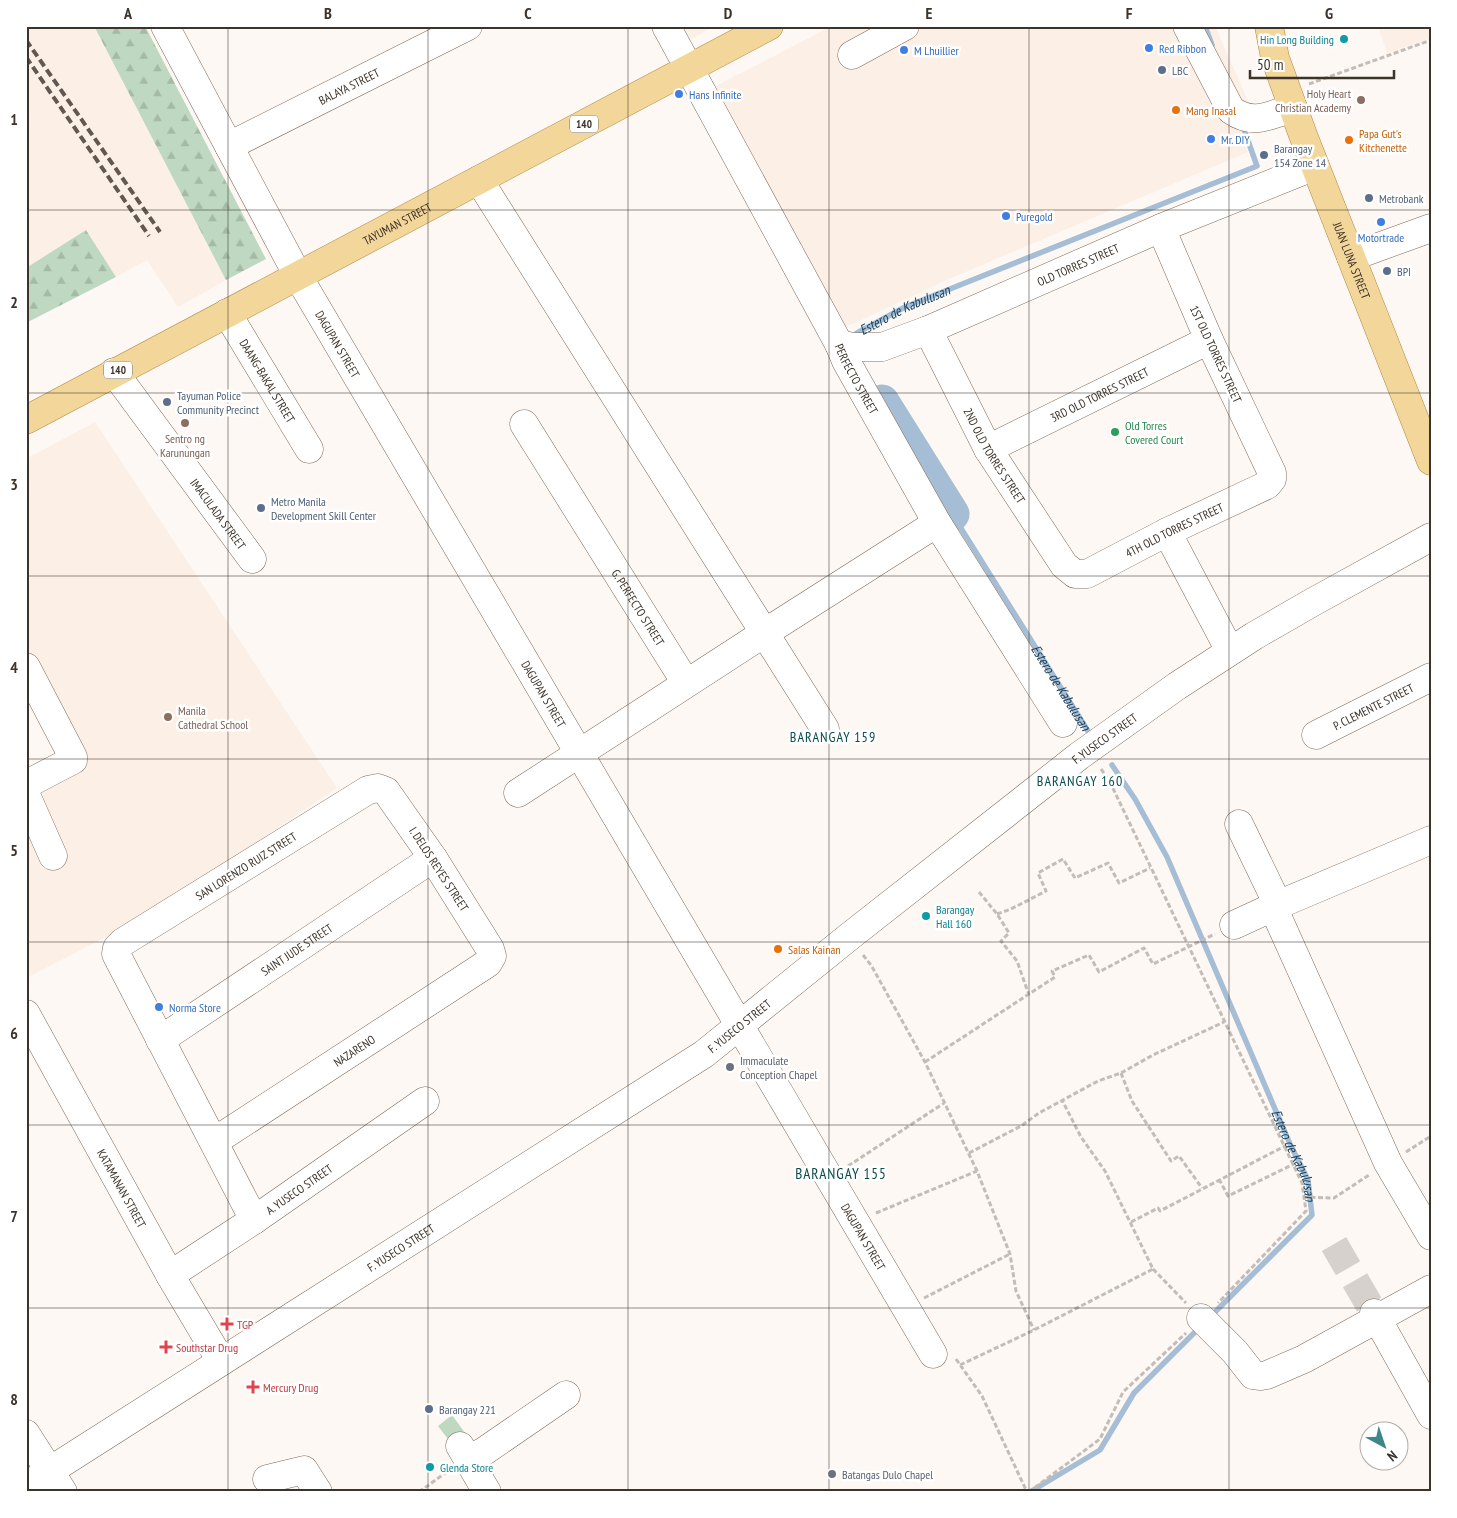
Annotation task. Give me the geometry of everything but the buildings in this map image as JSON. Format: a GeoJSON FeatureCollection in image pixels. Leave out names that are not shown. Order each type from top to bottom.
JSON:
{"type":"FeatureCollection","features":[{"type":"Feature","properties":{"kind":"main road","name":"TAYUMAN STREET"},"geometry":{"type":"LineString","coordinates":[[26,420],[769,26]]}},
{"type":"Feature","properties":{"kind":"main road","name":"JUAN LUNA STREET"},"geometry":{"type":"LineString","coordinates":[[1254,26],[1275,58]]}},
{"type":"Feature","properties":{"kind":"main road","name":"JUAN LUNA STREET"},"geometry":{"type":"LineString","coordinates":[[1269,26],[1275,58],[1290,100],[1431,462]]}},
{"type":"Feature","properties":{"kind":"street","name":"BALAYA STREET"},"geometry":{"type":"LineString","coordinates":[[229,146],[468,26]]}},
{"type":"Feature","properties":{"kind":"street","name":"PERFECTO STREET"},"geometry":{"type":"LineString","coordinates":[[666,26],[845,346],[846,361],[937,523],[1063,724]]}},
{"type":"Feature","properties":{"kind":"street"},"geometry":{"type":"LineString","coordinates":[[852,55],[904,26]]}},
{"type":"Feature","properties":{"kind":"street"},"geometry":{"type":"LineString","coordinates":[[1187,26],[1236,113],[1250,119],[1261,118],[1290,100]]}},
{"type":"Feature","properties":{"kind":"street","name":"DAGUPAN STREET"},"geometry":{"type":"LineString","coordinates":[[175,29],[229,146],[298,276],[932,1353]]}},
{"type":"Feature","properties":{"kind":"street","name":"OLD TORRES STREET"},"geometry":{"type":"LineString","coordinates":[[845,346],[882,347],[928,330],[1161,228],[1315,166]]}},
{"type":"Feature","properties":{"kind":"street"},"geometry":{"type":"LineString","coordinates":[[479,180],[826,729]]}},
{"type":"Feature","properties":{"kind":"street","name":"1ST OLD TORRES STREET"},"geometry":{"type":"LineString","coordinates":[[1161,228],[1209,340],[1272,473],[1272,479]]}},
{"type":"Feature","properties":{"kind":"street"},"geometry":{"type":"LineString","coordinates":[[1351,257],[1431,228]]}},
{"type":"Feature","properties":{"kind":"street","name":"DAANG-BAKAL STREET"},"geometry":{"type":"LineString","coordinates":[[227,313],[309,449]]}},
{"type":"Feature","properties":{"kind":"street","name":"2ND OLD TORRES STREET"},"geometry":{"type":"LineString","coordinates":[[928,330],[988,449],[1064,565],[1075,574]]}},
{"type":"Feature","properties":{"kind":"street","name":"3RD OLD TORRES STREET"},"geometry":{"type":"LineString","coordinates":[[988,449],[1209,340]]}},
{"type":"Feature","properties":{"kind":"street","name":"IMACULADA STREET"},"geometry":{"type":"LineString","coordinates":[[114,372],[252,559]]}},
{"type":"Feature","properties":{"kind":"street","name":"G. PERFECTO STREET"},"geometry":{"type":"LineString","coordinates":[[524,424],[686,683]]}},
{"type":"Feature","properties":{"kind":"street","name":"4TH OLD TORRES STREET"},"geometry":{"type":"LineString","coordinates":[[1075,574],[1087,574],[1167,532],[1267,485],[1272,479]]}},
{"type":"Feature","properties":{"kind":"street"},"geometry":{"type":"LineString","coordinates":[[518,793],[937,523]]}},
{"type":"Feature","properties":{"kind":"street"},"geometry":{"type":"LineString","coordinates":[[1167,532],[1230,652]]}},
{"type":"Feature","properties":{"kind":"street","name":"F. YUSECO STREET"},"geometry":{"type":"LineString","coordinates":[[26,1486],[57,1481],[221,1361],[704,1054],[850,936],[1079,756],[1177,686],[1314,602],[1431,537]]}},
{"type":"Feature","properties":{"kind":"street"},"geometry":{"type":"LineString","coordinates":[[26,667],[73,757],[73,760],[26,786]]}},
{"type":"Feature","properties":{"kind":"street","name":"P. CLEMENTE STREET"},"geometry":{"type":"LineString","coordinates":[[1316,736],[1431,677]]}},
{"type":"Feature","properties":{"kind":"street","name":"I. DELOS REYES STREET"},"geometry":{"type":"LineString","coordinates":[[378,788],[386,791],[433,858],[490,949],[492,956]]}},
{"type":"Feature","properties":{"kind":"street","name":"SAN LORENZO RUIZ STREET"},"geometry":{"type":"LineString","coordinates":[[160,1040],[116,954],[117,948],[123,942],[368,790],[378,788]]}},
{"type":"Feature","properties":{"kind":"street"},"geometry":{"type":"LineString","coordinates":[[26,796],[53,856]]}},
{"type":"Feature","properties":{"kind":"street"},"geometry":{"type":"LineString","coordinates":[[1239,824],[1388,1163],[1431,1236]]}},
{"type":"Feature","properties":{"kind":"street"},"geometry":{"type":"LineString","coordinates":[[1222,931],[1275,906],[1431,840]]}},
{"type":"Feature","properties":{"kind":"street","name":"SAINT JUDE STREET"},"geometry":{"type":"LineString","coordinates":[[160,1040],[433,858]]}},
{"type":"Feature","properties":{"kind":"street","name":"NAZARENO"},"geometry":{"type":"LineString","coordinates":[[215,1141],[488,963],[492,956]]}},
{"type":"Feature","properties":{"kind":"street","name":"KATAMANAN STREET"},"geometry":{"type":"LineString","coordinates":[[26,1014],[170,1275],[221,1361]]}},
{"type":"Feature","properties":{"kind":"street"},"geometry":{"type":"LineString","coordinates":[[160,1040],[215,1141],[254,1220]]}},
{"type":"Feature","properties":{"kind":"street","name":"A. YUSECO STREET"},"geometry":{"type":"LineString","coordinates":[[170,1275],[254,1220],[425,1101]]}},
{"type":"Feature","properties":{"kind":"street"},"geometry":{"type":"LineString","coordinates":[[1206,1324],[1235,1352],[1249,1371],[1256,1376],[1267,1375],[1324,1348],[1375,1316],[1431,1289]]}},
{"type":"Feature","properties":{"kind":"street"},"geometry":{"type":"LineString","coordinates":[[1375,1316],[1431,1415]]}},
{"type":"Feature","properties":{"kind":"street"},"geometry":{"type":"LineString","coordinates":[[487,1492],[464,1453],[482,1452],[566,1395]]}},
{"type":"Feature","properties":{"kind":"street"},"geometry":{"type":"LineString","coordinates":[[26,1434],[57,1481]]}},
{"type":"Feature","properties":{"kind":"street"},"geometry":{"type":"LineString","coordinates":[[267,1479],[304,1470],[318,1492]]}},
{"type":"Feature","properties":{"kind":"path"},"geometry":{"type":"LineString","coordinates":[[1290,100],[1431,40]]}},
{"type":"Feature","properties":{"kind":"path"},"geometry":{"type":"LineString","coordinates":[[932,1353],[947,1347],[982,1396],[1028,1492],[1100,1439],[1123,1392],[1206,1324],[1227,1294],[1306,1211],[1302,1183],[1294,1164],[1109,780]]}},
{"type":"Feature","properties":{"kind":"path"},"geometry":{"type":"LineString","coordinates":[[997,914],[1046,891],[1038,873],[1063,859],[1075,878],[1108,863],[1119,883],[1150,868]]}},
{"type":"Feature","properties":{"kind":"path"},"geometry":{"type":"LineString","coordinates":[[979,892],[997,914],[1009,933],[1001,941],[1017,961],[1029,995]]}},
{"type":"Feature","properties":{"kind":"path"},"geometry":{"type":"LineString","coordinates":[[924,1062],[1055,978],[1052,971],[1089,955],[1099,972],[1144,948],[1153,964],[1189,945],[1222,931]]}},
{"type":"Feature","properties":{"kind":"path"},"geometry":{"type":"LineString","coordinates":[[871,965],[924,1062],[977,1171],[1010,1254],[1016,1291],[1034,1330]]}},
{"type":"Feature","properties":{"kind":"path"},"geometry":{"type":"LineString","coordinates":[[968,1154],[1021,1126],[1039,1113],[1098,1081],[1224,1022]]}},
{"type":"Feature","properties":{"kind":"path"},"geometry":{"type":"LineString","coordinates":[[1120,1072],[1132,1100],[1171,1161],[1179,1156],[1202,1188]]}},
{"type":"Feature","properties":{"kind":"path"},"geometry":{"type":"LineString","coordinates":[[1062,1100],[1104,1171],[1153,1269],[1206,1324]]}},
{"type":"Feature","properties":{"kind":"path"},"geometry":{"type":"LineString","coordinates":[[829,1178],[944,1103]]}},
{"type":"Feature","properties":{"kind":"path"},"geometry":{"type":"LineString","coordinates":[[1131,1222],[1158,1208],[1160,1211],[1285,1146]]}},
{"type":"Feature","properties":{"kind":"path"},"geometry":{"type":"LineString","coordinates":[[1219,1179],[1228,1196],[1294,1164]]}},
{"type":"Feature","properties":{"kind":"path"},"geometry":{"type":"LineString","coordinates":[[855,1222],[977,1171]]}},
{"type":"Feature","properties":{"kind":"path"},"geometry":{"type":"LineString","coordinates":[[1304,1197],[1333,1198]]}},
{"type":"Feature","properties":{"kind":"path"},"geometry":{"type":"LineString","coordinates":[[906,1307],[1010,1254]]}},
{"type":"Feature","properties":{"kind":"path"},"geometry":{"type":"LineString","coordinates":[[960,1365],[1034,1330],[1153,1269]]}},
{"type":"Feature","properties":{"kind":"path"},"geometry":{"type":"LineString","coordinates":[[419,1492],[464,1453]]}},
{"type":"Feature","properties":{"kind":"shaded area"},"geometry":{"type":"Polygon","coordinates":[[[26,26],[94,26],[226,280],[178,307],[147,260],[116,277],[86,230],[26,268],[26,26]]]}},
{"type":"Feature","properties":{"kind":"shaded area"},"geometry":{"type":"Polygon","coordinates":[[[678,26],[715,26],[686,42],[678,26]]]}},
{"type":"Feature","properties":{"kind":"shaded area","name":"Puregold"},"geometry":{"type":"Polygon","coordinates":[[[832,26],[1215,26],[1261,130],[1242,138],[1248,152],[949,279],[844,328],[716,86],[832,26]]]}},
{"type":"Feature","properties":{"kind":"shaded area"},"geometry":{"type":"Polygon","coordinates":[[[1378,26],[1431,26],[1431,38],[1387,53],[1378,26]]]}},
{"type":"Feature","properties":{"kind":"shaded area","name":"Manila Cathedral School"},"geometry":{"type":"Polygon","coordinates":[[[95,422],[337,788],[143,918],[26,978],[26,776],[66,756],[26,678],[26,459],[95,422]]]}},
{"type":"Feature","properties":{"kind":"green space"},"geometry":{"type":"Polygon","coordinates":[[[94,26],[145,26],[266,259],[226,280],[94,26]]]}},
{"type":"Feature","properties":{"kind":"green space"},"geometry":{"type":"Polygon","coordinates":[[[86,230],[116,277],[26,323],[26,268],[86,230]]]}},
{"type":"Feature","properties":{"kind":"green space"},"geometry":{"type":"Polygon","coordinates":[[[452,1415],[468,1437],[454,1447],[438,1426],[452,1415]]]}},
{"type":"Feature","properties":{"kind":"waterway","name":"Estero de Kabulusan"},"geometry":{"type":"LineString","coordinates":[[1205,26],[1212,45]]}},
{"type":"Feature","properties":{"kind":"waterway","name":"Estero de Kabulusan"},"geometry":{"type":"LineString","coordinates":[[858,340],[857,333],[905,307],[1257,166],[1242,124]]}},
{"type":"Feature","properties":{"kind":"waterway","name":"Estero de Kabulusan"},"geometry":{"type":"LineString","coordinates":[[882,402],[952,514]]}},
{"type":"Feature","properties":{"kind":"waterway","name":"Estero de Kabulusan"},"geometry":{"type":"LineString","coordinates":[[952,514],[1093,739]]}},
{"type":"Feature","properties":{"kind":"waterway","name":"Estero de Kabulusan"},"geometry":{"type":"LineString","coordinates":[[1112,765],[1135,799],[1167,857],[1290,1144],[1308,1180],[1312,1215],[1209,1318]]}},
{"type":"Feature","properties":{"kind":"waterway","name":"Estero de Kabulusan"},"geometry":{"type":"LineString","coordinates":[[1030,1492],[1100,1450],[1134,1393],[1199,1328]]}},
{"type":"Feature","properties":{"kind":"tunnel"},"geometry":{"type":"LineString","coordinates":[[1334,1244],[1374,1313]]}},
{"type":"Feature","properties":{"kind":"railway"},"geometry":{"type":"LineString","coordinates":[[26,40],[160,232]]}},
{"type":"Feature","properties":{"kind":"railway"},"geometry":{"type":"LineString","coordinates":[[26,57],[149,236]]}},
{"type":"Feature","properties":{"kind":"place","name":"Hin Long Building"},"geometry":{"type":"Point","coordinates":[1344,39]}},
{"type":"Feature","properties":{"kind":"place","name":"Red Ribbon"},"geometry":{"type":"Point","coordinates":[1149,48]}},
{"type":"Feature","properties":{"kind":"place","name":"M Lhuillier"},"geometry":{"type":"Point","coordinates":[904,50]}},
{"type":"Feature","properties":{"kind":"place","name":"LBC"},"geometry":{"type":"Point","coordinates":[1162,70]}},
{"type":"Feature","properties":{"kind":"place","name":"Hans Infinite"},"geometry":{"type":"Point","coordinates":[679,94]}},
{"type":"Feature","properties":{"kind":"place","name":"Holy Heart Christian Academy"},"geometry":{"type":"Point","coordinates":[1361,100]}},
{"type":"Feature","properties":{"kind":"place","name":"Mang Inasal"},"geometry":{"type":"Point","coordinates":[1176,110]}},
{"type":"Feature","properties":{"kind":"place","name":"Mr. DIY"},"geometry":{"type":"Point","coordinates":[1211,139]}},
{"type":"Feature","properties":{"kind":"place","name":"Papa Gut's Kitchenette"},"geometry":{"type":"Point","coordinates":[1349,140]}},
{"type":"Feature","properties":{"kind":"place","name":"Barangay 154 Zone 14"},"geometry":{"type":"Point","coordinates":[1264,155]}},
{"type":"Feature","properties":{"kind":"place","name":"Metrobank"},"geometry":{"type":"Point","coordinates":[1369,198]}},
{"type":"Feature","properties":{"kind":"place","name":"Puregold"},"geometry":{"type":"Point","coordinates":[1006,216]}},
{"type":"Feature","properties":{"kind":"place","name":"Motortrade"},"geometry":{"type":"Point","coordinates":[1381,222]}},
{"type":"Feature","properties":{"kind":"place","name":"BPI"},"geometry":{"type":"Point","coordinates":[1387,271]}},
{"type":"Feature","properties":{"kind":"place","name":"Tayuman Police Community Precinct"},"geometry":{"type":"Point","coordinates":[167,402]}},
{"type":"Feature","properties":{"kind":"place","name":"Sentro ng Karunungan"},"geometry":{"type":"Point","coordinates":[185,423]}},
{"type":"Feature","properties":{"kind":"place","name":"Old Torres Covered Court"},"geometry":{"type":"Point","coordinates":[1115,432]}},
{"type":"Feature","properties":{"kind":"place","name":"Metro Manila Development Skill Center"},"geometry":{"type":"Point","coordinates":[261,508]}},
{"type":"Feature","properties":{"kind":"place","name":"Manila Cathedral School"},"geometry":{"type":"Point","coordinates":[168,717]}},
{"type":"Feature","properties":{"kind":"place","name":"Barangay Hall 160"},"geometry":{"type":"Point","coordinates":[926,916]}},
{"type":"Feature","properties":{"kind":"place","name":"Salas Kainan"},"geometry":{"type":"Point","coordinates":[778,949]}},
{"type":"Feature","properties":{"kind":"place","name":"Norma Store"},"geometry":{"type":"Point","coordinates":[159,1007]}},
{"type":"Feature","properties":{"kind":"place","name":"Immaculate Conception Chapel"},"geometry":{"type":"Point","coordinates":[730,1067]}},
{"type":"Feature","properties":{"kind":"place","name":"TGP"},"geometry":{"type":"Point","coordinates":[227,1324]}},
{"type":"Feature","properties":{"kind":"place","name":"Southstar Drug"},"geometry":{"type":"Point","coordinates":[166,1347]}},
{"type":"Feature","properties":{"kind":"place","name":"Mercury Drug"},"geometry":{"type":"Point","coordinates":[253,1387]}},
{"type":"Feature","properties":{"kind":"place","name":"Barangay 221"},"geometry":{"type":"Point","coordinates":[429,1409]}},
{"type":"Feature","properties":{"kind":"place","name":"Glenda Store"},"geometry":{"type":"Point","coordinates":[430,1467]}},
{"type":"Feature","properties":{"kind":"place","name":"Batangas Dulo Chapel"},"geometry":{"type":"Point","coordinates":[832,1474]}},
{"type":"Feature","properties":{"kind":"district","name":"BARANGAY 159"},"geometry":{"type":"Point","coordinates":[833,737]}},
{"type":"Feature","properties":{"kind":"district","name":"BARANGAY 160"},"geometry":{"type":"Point","coordinates":[1080,781]}},
{"type":"Feature","properties":{"kind":"district","name":"BARANGAY 155"},"geometry":{"type":"Point","coordinates":[841,1173]}}]}
